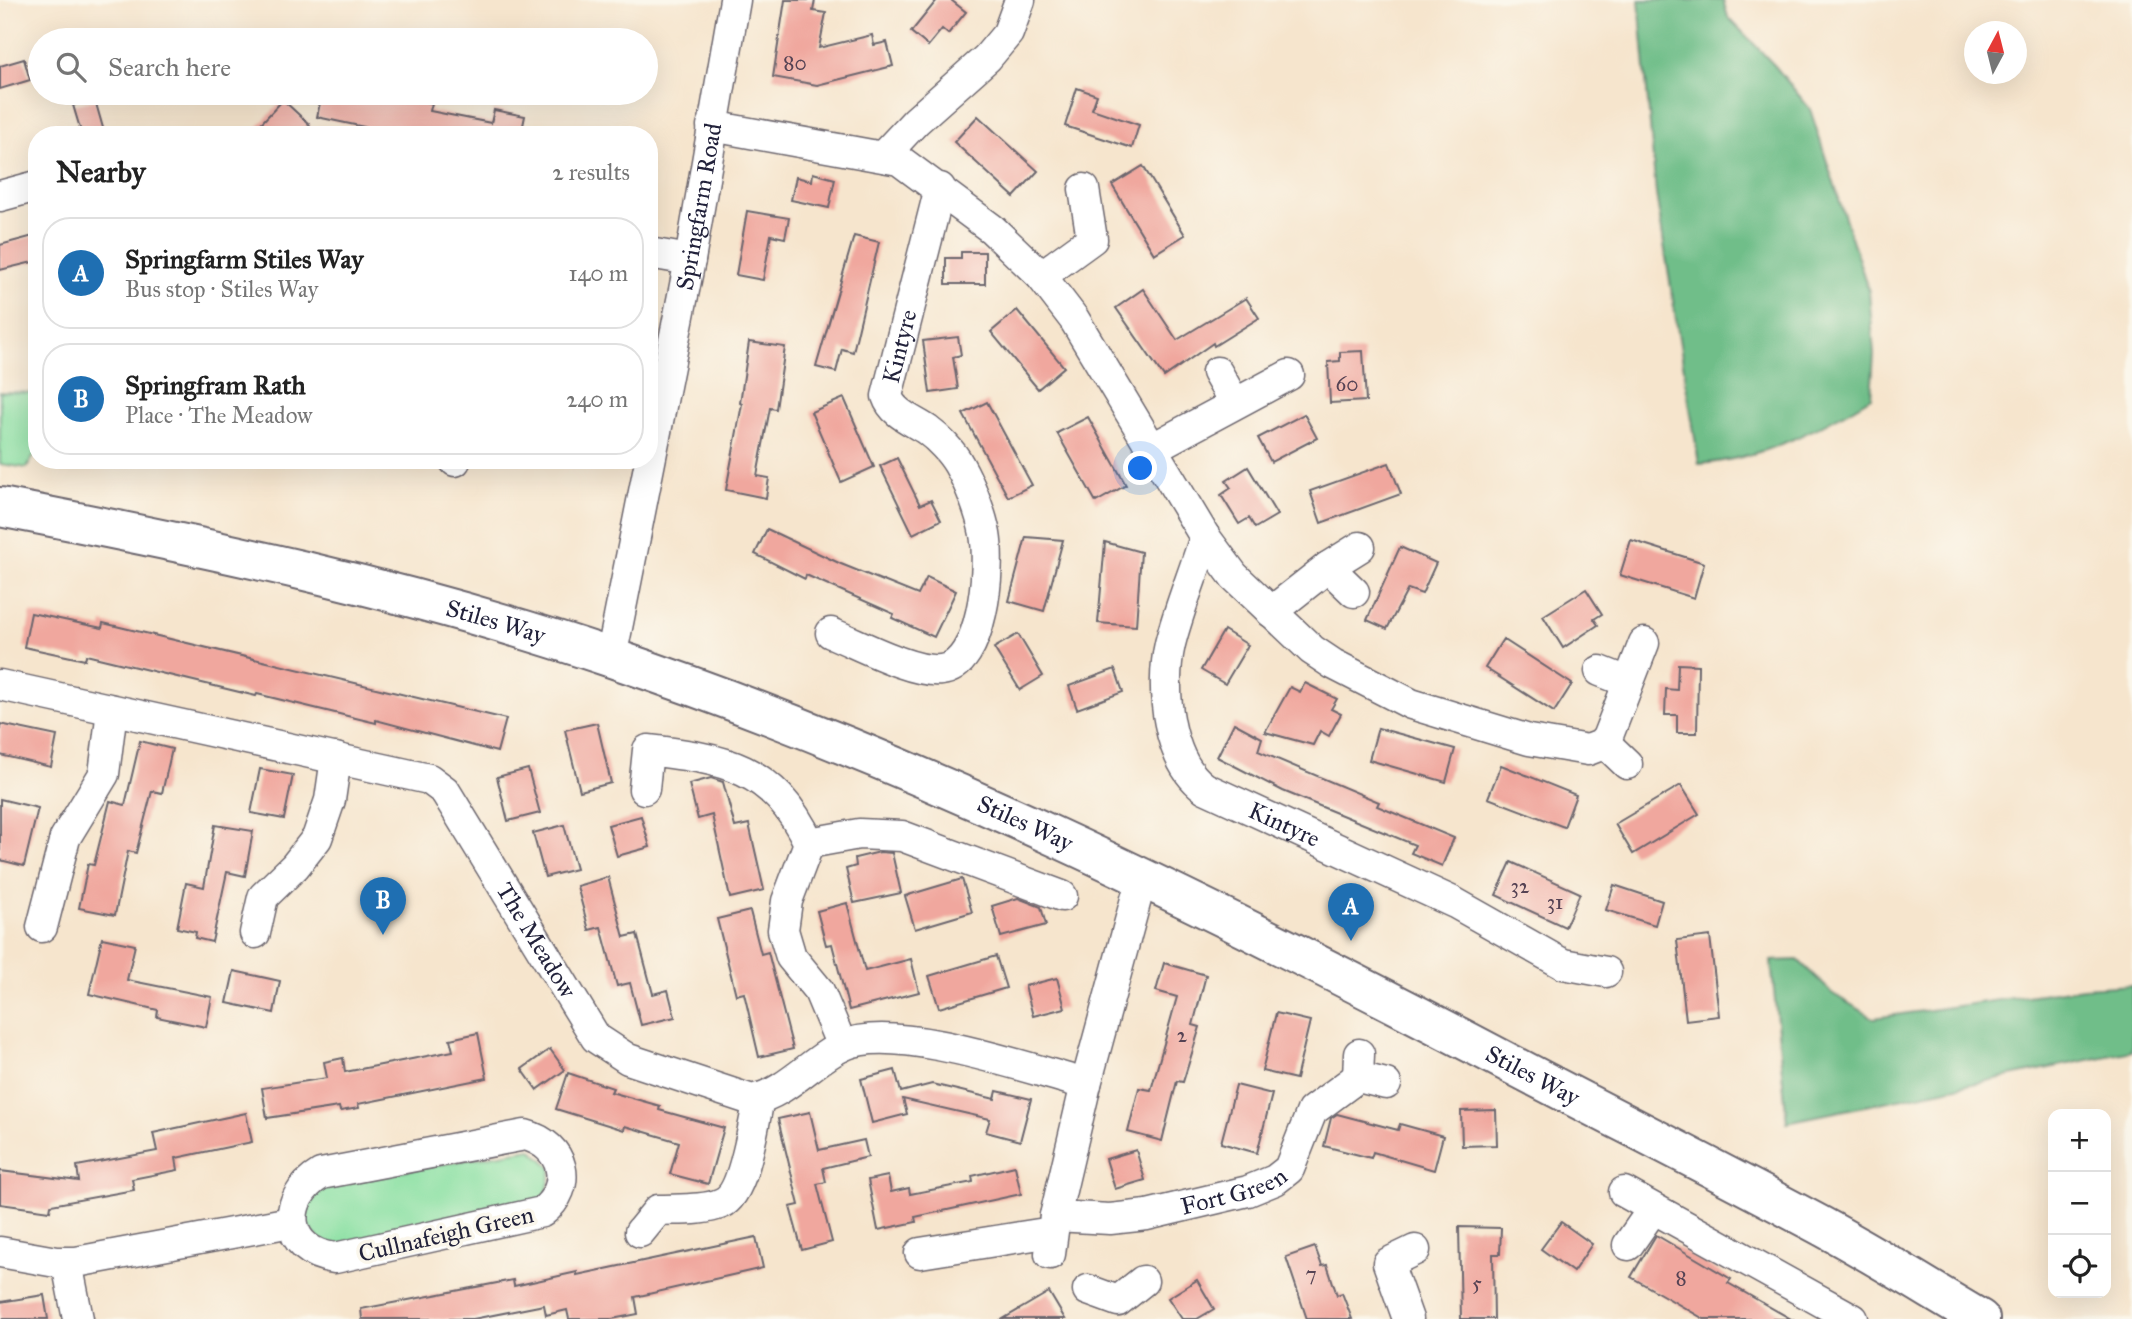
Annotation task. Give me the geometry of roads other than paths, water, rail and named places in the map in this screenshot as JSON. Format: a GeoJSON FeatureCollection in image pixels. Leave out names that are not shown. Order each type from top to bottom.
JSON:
{"type":"FeatureCollection","features":[{"type":"Feature","properties":{"kind":"main road","name":"Stiles Way"},"geometry":{"type":"LineString","coordinates":[[0,507],[121,530],[372,587],[611,658],[799,727],[970,797],[1284,946],[1818,1223],[1980,1319]]}},
{"type":"Feature","properties":{"kind":"street","name":"Springfarm Road"},"geometry":{"type":"LineString","coordinates":[[658,421],[690,260],[735,0]]}},
{"type":"Feature","properties":{"kind":"street"},"geometry":{"type":"LineString","coordinates":[[884,155],[916,121],[988,58],[1008,33],[1020,0]]}},
{"type":"Feature","properties":{"kind":"street"},"geometry":{"type":"LineString","coordinates":[[712,126],[884,155],[898,160],[940,188],[992,229],[1041,276],[1074,319],[1205,537],[1234,576],[1271,612],[1333,664],[1411,704],[1529,740],[1582,750],[1604,742],[1644,643]]}},
{"type":"Feature","properties":{"kind":"street"},"geometry":{"type":"LineString","coordinates":[[0,196],[28,188]]}},
{"type":"Feature","properties":{"kind":"street","name":"Kintyre"},"geometry":{"type":"LineString","coordinates":[[831,633],[919,667],[942,670],[959,664],[964,659],[977,626],[987,557],[985,534],[979,514],[959,464],[929,431],[892,408],[887,396],[940,188]]}},
{"type":"Feature","properties":{"kind":"street"},"geometry":{"type":"LineString","coordinates":[[1041,276],[1092,239],[1084,189]]}},
{"type":"Feature","properties":{"kind":"street"},"geometry":{"type":"LineString","coordinates":[[658,255],[690,260]]}},
{"type":"Feature","properties":{"kind":"street"},"geometry":{"type":"LineString","coordinates":[[1217,372],[1234,402]]}},
{"type":"Feature","properties":{"kind":"street"},"geometry":{"type":"LineString","coordinates":[[1151,449],[1289,374]]}},
{"type":"Feature","properties":{"kind":"street","name":"Springfarm Road"},"geometry":{"type":"LineString","coordinates":[[611,658],[649,469]]}},
{"type":"Feature","properties":{"kind":"street","name":"Kintyre"},"geometry":{"type":"LineString","coordinates":[[1205,537],[1170,644],[1167,670],[1173,738],[1180,759],[1193,780],[1205,788],[1455,903],[1563,964],[1606,972]]}},
{"type":"Feature","properties":{"kind":"street"},"geometry":{"type":"LineString","coordinates":[[1271,612],[1360,547]]}},
{"type":"Feature","properties":{"kind":"street"},"geometry":{"type":"LineString","coordinates":[[1328,568],[1354,592]]}},
{"type":"Feature","properties":{"kind":"street"},"geometry":{"type":"LineString","coordinates":[[1600,671],[1628,682]]}},
{"type":"Feature","properties":{"kind":"street","name":"The Meadow"},"geometry":{"type":"LineString","coordinates":[[0,685],[429,779],[444,790],[580,1013],[605,1046],[628,1059],[729,1095],[759,1098]]}},
{"type":"Feature","properties":{"kind":"street"},"geometry":{"type":"LineString","coordinates":[[42,927],[65,838],[104,774],[112,710]]}},
{"type":"Feature","properties":{"kind":"street"},"geometry":{"type":"LineString","coordinates":[[1604,742],[1627,764]]}},
{"type":"Feature","properties":{"kind":"street"},"geometry":{"type":"LineString","coordinates":[[644,789],[648,750],[719,760],[740,768],[771,790],[793,815],[809,843]]}},
{"type":"Feature","properties":{"kind":"street"},"geometry":{"type":"LineString","coordinates":[[254,933],[263,897],[295,866],[317,838],[330,800],[336,758]]}},
{"type":"Feature","properties":{"kind":"street"},"geometry":{"type":"LineString","coordinates":[[809,843],[859,834],[902,836],[1062,896]]}},
{"type":"Feature","properties":{"kind":"street"},"geometry":{"type":"LineString","coordinates":[[809,843],[787,901],[783,930],[791,957],[818,991],[842,1046]]}},
{"type":"Feature","properties":{"kind":"street"},"geometry":{"type":"LineString","coordinates":[[920,1253],[1052,1234],[1086,1084],[1142,877]]}},
{"type":"Feature","properties":{"kind":"street"},"geometry":{"type":"LineString","coordinates":[[640,1232],[658,1210],[715,1206],[731,1197],[738,1182],[759,1098],[842,1046],[883,1037],[914,1040],[1086,1084]]}},
{"type":"Feature","properties":{"kind":"street","name":"Fort Green"},"geometry":{"type":"LineString","coordinates":[[1052,1234],[1110,1219],[1147,1215],[1248,1191],[1275,1180],[1289,1169],[1312,1111],[1368,1072]]}},
{"type":"Feature","properties":{"kind":"street","name":"Cullnafeigh Green"},"geometry":{"type":"LineString","coordinates":[[525,1135],[544,1141],[557,1154],[563,1170],[558,1195],[542,1212],[355,1256],[335,1258],[315,1253],[296,1237],[291,1222],[294,1206],[303,1188],[321,1174],[509,1136],[525,1135]]}},
{"type":"Feature","properties":{"kind":"street"},"geometry":{"type":"LineString","coordinates":[[1624,1192],[1853,1319]]}},
{"type":"Feature","properties":{"kind":"street"},"geometry":{"type":"LineString","coordinates":[[1628,1244],[1653,1209]]}},
{"type":"Feature","properties":{"kind":"street"},"geometry":{"type":"LineString","coordinates":[[0,1252],[67,1263],[291,1222]]}},
{"type":"Feature","properties":{"kind":"street"},"geometry":{"type":"LineString","coordinates":[[1408,1319],[1388,1263],[1415,1250]]}},
{"type":"Feature","properties":{"kind":"street"},"geometry":{"type":"LineString","coordinates":[[67,1263],[78,1319]]}},
{"type":"Feature","properties":{"kind":"street"},"geometry":{"type":"LineString","coordinates":[[1088,1290],[1120,1310],[1143,1281]]}},
{"type":"Feature","properties":{"kind":"place","name":"Springfram Rath"},"geometry":{"type":"Point","coordinates":[383,935]}},
{"type":"Feature","properties":{"kind":"place","name":"Springfarm Stiles Way"},"geometry":{"type":"Point","coordinates":[1351,941]}}]}
